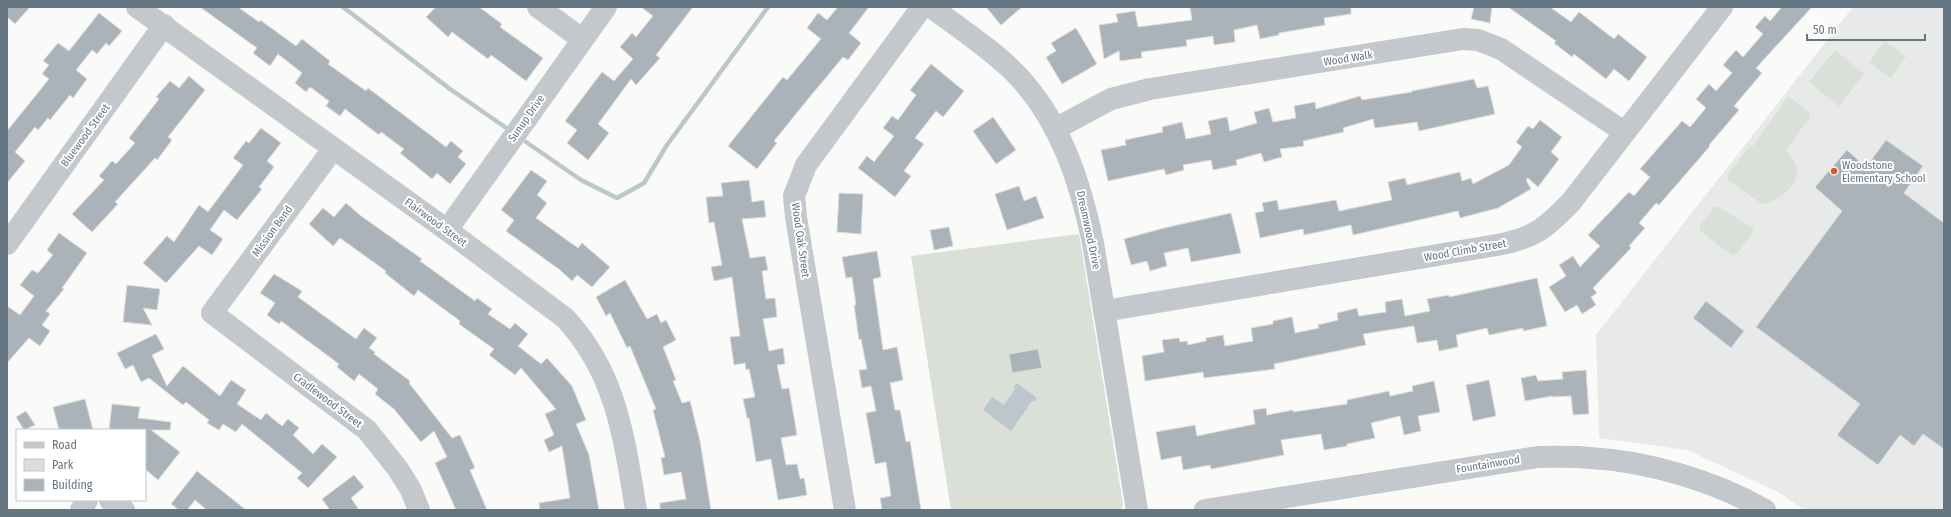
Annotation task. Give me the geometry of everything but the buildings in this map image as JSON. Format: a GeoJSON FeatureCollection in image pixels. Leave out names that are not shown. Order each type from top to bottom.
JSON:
{"type":"FeatureCollection","features":[{"type":"Feature","properties":{"kind":"street","name":"Flairwood Street"},"geometry":{"type":"LineString","coordinates":[[136,7],[553,307],[577,331],[594,358],[613,397],[624,439],[636,510]]}},
{"type":"Feature","properties":{"kind":"street"},"geometry":{"type":"LineString","coordinates":[[538,7],[582,39]]}},
{"type":"Feature","properties":{"kind":"street","name":"Sunup Drive"},"geometry":{"type":"LineString","coordinates":[[447,230],[606,7]]}},
{"type":"Feature","properties":{"kind":"street","name":"Wood Oak Street"},"geometry":{"type":"LineString","coordinates":[[845,510],[796,217],[794,196],[806,165],[922,7]]}},
{"type":"Feature","properties":{"kind":"street","name":"Dreamwood Drive"},"geometry":{"type":"LineString","coordinates":[[931,7],[1015,73],[1039,102],[1055,129],[1076,174],[1086,206],[1137,510]]}},
{"type":"Feature","properties":{"kind":"street","name":"Wood Climb Street"},"geometry":{"type":"LineString","coordinates":[[1104,311],[1519,241],[1538,233],[1570,202],[1722,7]]}},
{"type":"Feature","properties":{"kind":"street","name":"Bluewood Street"},"geometry":{"type":"LineString","coordinates":[[7,244],[164,26]]}},
{"type":"Feature","properties":{"kind":"street","name":"Wood Walk"},"geometry":{"type":"LineString","coordinates":[[1055,129],[1111,99],[1150,90],[1463,39],[1478,40],[1501,49],[1624,132]]}},
{"type":"Feature","properties":{"kind":"street","name":"Mission Bend"},"geometry":{"type":"LineString","coordinates":[[212,313],[333,149]]}},
{"type":"Feature","properties":{"kind":"street","name":"Cradlewood Street"},"geometry":{"type":"LineString","coordinates":[[212,313],[368,430],[398,469],[411,490],[419,510]]}},
{"type":"Feature","properties":{"kind":"street","name":"Fountainwood"},"geometry":{"type":"LineString","coordinates":[[1204,510],[1538,457],[1591,458],[1646,466],[1709,484],[1765,510]]}},
{"type":"Feature","properties":{"kind":"street"},"geometry":{"type":"LineString","coordinates":[[81,510],[86,501]]}},
{"type":"Feature","properties":{"kind":"street"},"geometry":{"type":"LineString","coordinates":[[111,501],[124,510]]}},
{"type":"Feature","properties":{"kind":"shaded area","name":"Woodstone Elementary School"},"geometry":{"type":"Polygon","coordinates":[[[1853,7],[1944,7],[1944,510],[1804,510],[1778,492],[1687,450],[1599,438],[1596,335],[1853,7]]]}},
{"type":"Feature","properties":{"kind":"shaded area"},"geometry":{"type":"Polygon","coordinates":[[[1017,383],[1037,398],[1032,401],[1011,431],[983,410],[992,397],[1004,405],[1015,389],[1014,387],[1017,383]]]}},
{"type":"Feature","properties":{"kind":"green space"},"geometry":{"type":"Polygon","coordinates":[[[1885,41],[1906,56],[1891,78],[1869,62],[1885,41]]]}},
{"type":"Feature","properties":{"kind":"green space"},"geometry":{"type":"Polygon","coordinates":[[[1835,50],[1864,74],[1839,106],[1809,82],[1835,50]]]}},
{"type":"Feature","properties":{"kind":"green space"},"geometry":{"type":"Polygon","coordinates":[[[1788,96],[1809,112],[1810,117],[1786,150],[1795,163],[1797,170],[1796,178],[1788,190],[1776,200],[1762,204],[1728,180],[1727,175],[1748,148],[1753,146],[1788,96]]]}},
{"type":"Feature","properties":{"kind":"green space"},"geometry":{"type":"Polygon","coordinates":[[[1715,207],[1719,207],[1753,228],[1753,232],[1737,254],[1732,255],[1700,231],[1699,227],[1715,207]]]}},
{"type":"Feature","properties":{"kind":"green space"},"geometry":{"type":"Polygon","coordinates":[[[1079,234],[1123,504],[1121,509],[951,510],[911,256],[1079,234]]]}},
{"type":"Feature","properties":{"kind":"waterway"},"geometry":{"type":"LineString","coordinates":[[343,7],[450,89],[505,127]]}},
{"type":"Feature","properties":{"kind":"waterway"},"geometry":{"type":"LineString","coordinates":[[526,142],[581,180],[617,198],[644,183],[667,145],[768,7]]}},
{"type":"Feature","properties":{"kind":"place","name":"Woodstone Elementary School"},"geometry":{"type":"Point","coordinates":[1834,171]}}]}
